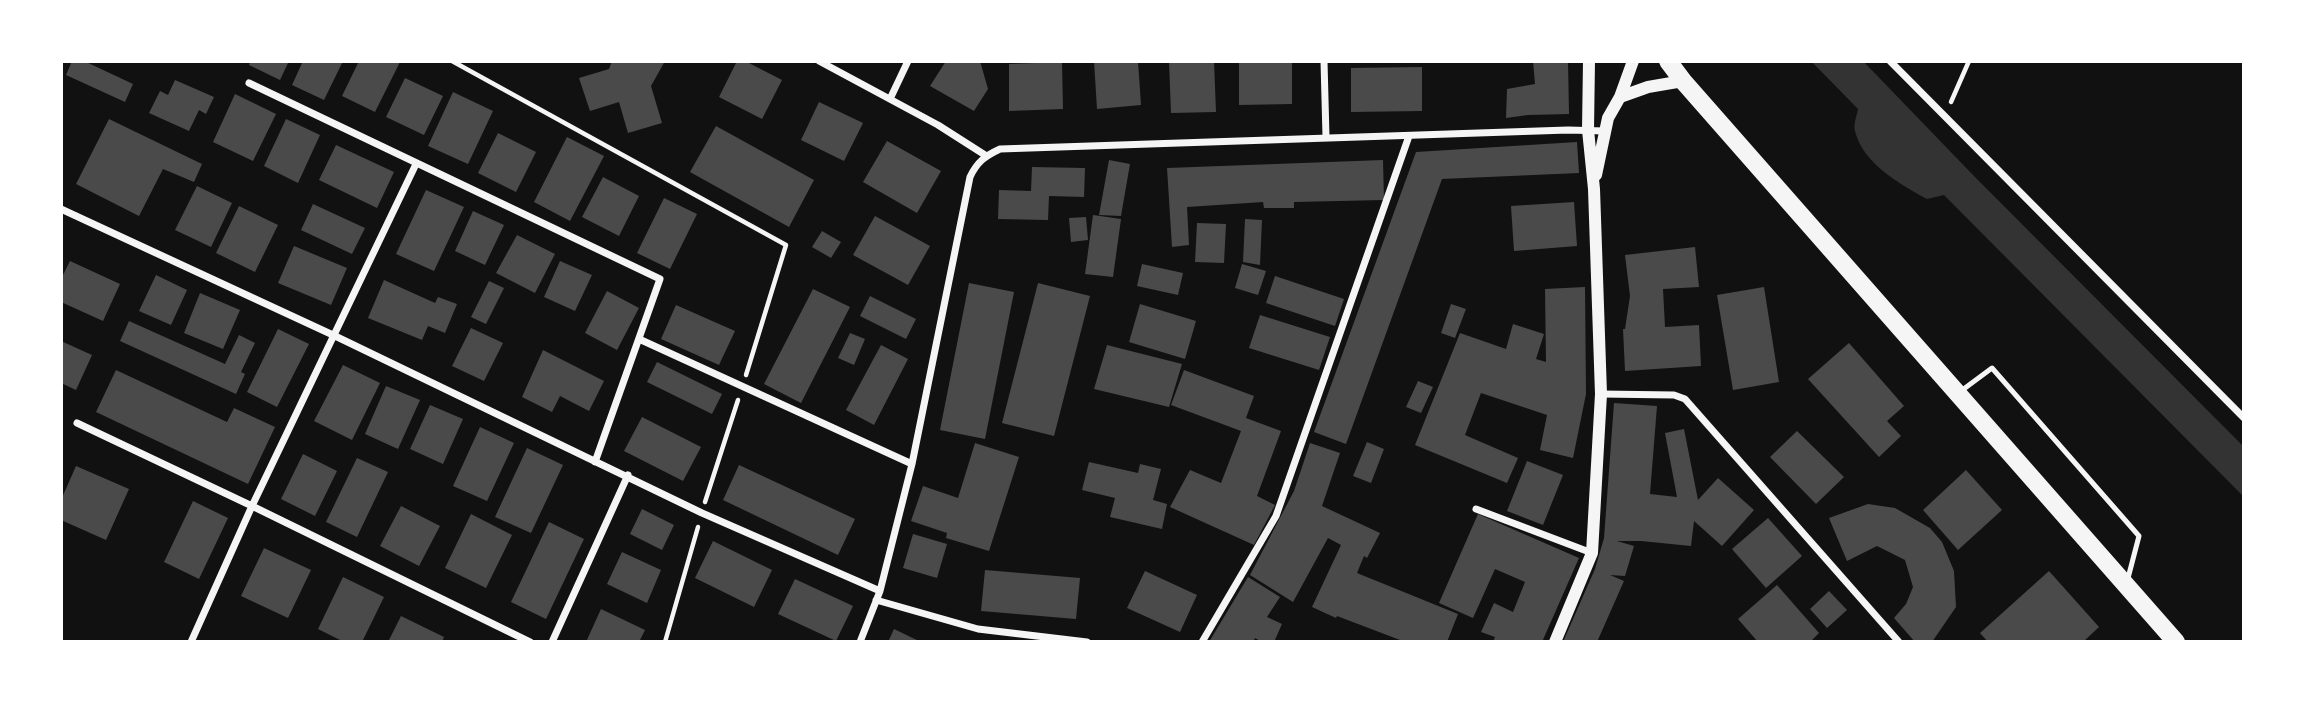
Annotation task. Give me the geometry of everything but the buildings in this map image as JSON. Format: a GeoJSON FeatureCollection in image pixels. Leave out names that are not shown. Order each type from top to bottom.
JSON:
{"type":"FeatureCollection","features":[{"type":"Feature","properties":{"kind":"main road"},"geometry":{"type":"LineString","coordinates":[[1668,61],[2176,642]]}},
{"type":"Feature","properties":{"kind":"street"},"geometry":{"type":"LineString","coordinates":[[819,61],[938,125],[985,155]]}},
{"type":"Feature","properties":{"kind":"street"},"geometry":{"type":"LineString","coordinates":[[890,99],[908,61]]}},
{"type":"Feature","properties":{"kind":"street"},"geometry":{"type":"LineString","coordinates":[[1324,61],[1326,137]]}},
{"type":"Feature","properties":{"kind":"street"},"geometry":{"type":"LineString","coordinates":[[1594,189],[1608,118],[1620,97],[1633,61]]}},
{"type":"Feature","properties":{"kind":"street"},"geometry":{"type":"LineString","coordinates":[[1890,61],[2244,418]]}},
{"type":"Feature","properties":{"kind":"street"},"geometry":{"type":"LineString","coordinates":[[1555,642],[1592,553],[1601,394],[1594,189],[1588,130],[1591,64]]}},
{"type":"Feature","properties":{"kind":"street"},"geometry":{"type":"LineString","coordinates":[[1620,97],[1648,87],[1683,81]]}},
{"type":"Feature","properties":{"kind":"street"},"geometry":{"type":"LineString","coordinates":[[249,83],[660,279],[595,462]]}},
{"type":"Feature","properties":{"kind":"street"},"geometry":{"type":"LineString","coordinates":[[860,642],[880,591],[912,464],[970,177],[985,155],[1000,149],[1326,137],[1605,131]]}},
{"type":"Feature","properties":{"kind":"street"},"geometry":{"type":"LineString","coordinates":[[1202,642],[1276,516],[1409,136]]}},
{"type":"Feature","properties":{"kind":"street"},"geometry":{"type":"LineString","coordinates":[[191,642],[252,506],[416,164]]}},
{"type":"Feature","properties":{"kind":"street"},"geometry":{"type":"LineString","coordinates":[[61,208],[334,335],[702,513],[880,591]]}},
{"type":"Feature","properties":{"kind":"street"},"geometry":{"type":"LineString","coordinates":[[639,339],[912,464]]}},
{"type":"Feature","properties":{"kind":"street"},"geometry":{"type":"LineString","coordinates":[[1601,394],[1674,395],[1685,399],[1899,642]]}},
{"type":"Feature","properties":{"kind":"street"},"geometry":{"type":"LineString","coordinates":[[77,423],[530,642]]}},
{"type":"Feature","properties":{"kind":"street"},"geometry":{"type":"LineString","coordinates":[[552,642],[628,475]]}},
{"type":"Feature","properties":{"kind":"street"},"geometry":{"type":"LineString","coordinates":[[1476,509],[1592,553]]}},
{"type":"Feature","properties":{"kind":"street"},"geometry":{"type":"LineString","coordinates":[[876,600],[978,629],[1087,642]]}},
{"type":"Feature","properties":{"kind":"lane"},"geometry":{"type":"LineString","coordinates":[[1958,394],[1992,369],[2139,536],[2126,585]]}},
{"type":"Feature","properties":{"kind":"path"},"geometry":{"type":"LineString","coordinates":[[452,61],[786,245],[702,513],[665,642]]}},
{"type":"Feature","properties":{"kind":"path"},"geometry":{"type":"LineString","coordinates":[[1948,109],[1969,61]]}},
{"type":"Feature","properties":{"kind":"shaded area"},"geometry":{"type":"Polygon","coordinates":[[[1811,61],[1863,61],[2244,447],[2244,497],[1944,195],[1927,199],[1894,180],[1874,163],[1859,143],[1855,131],[1858,109],[1811,61]]]}}]}
